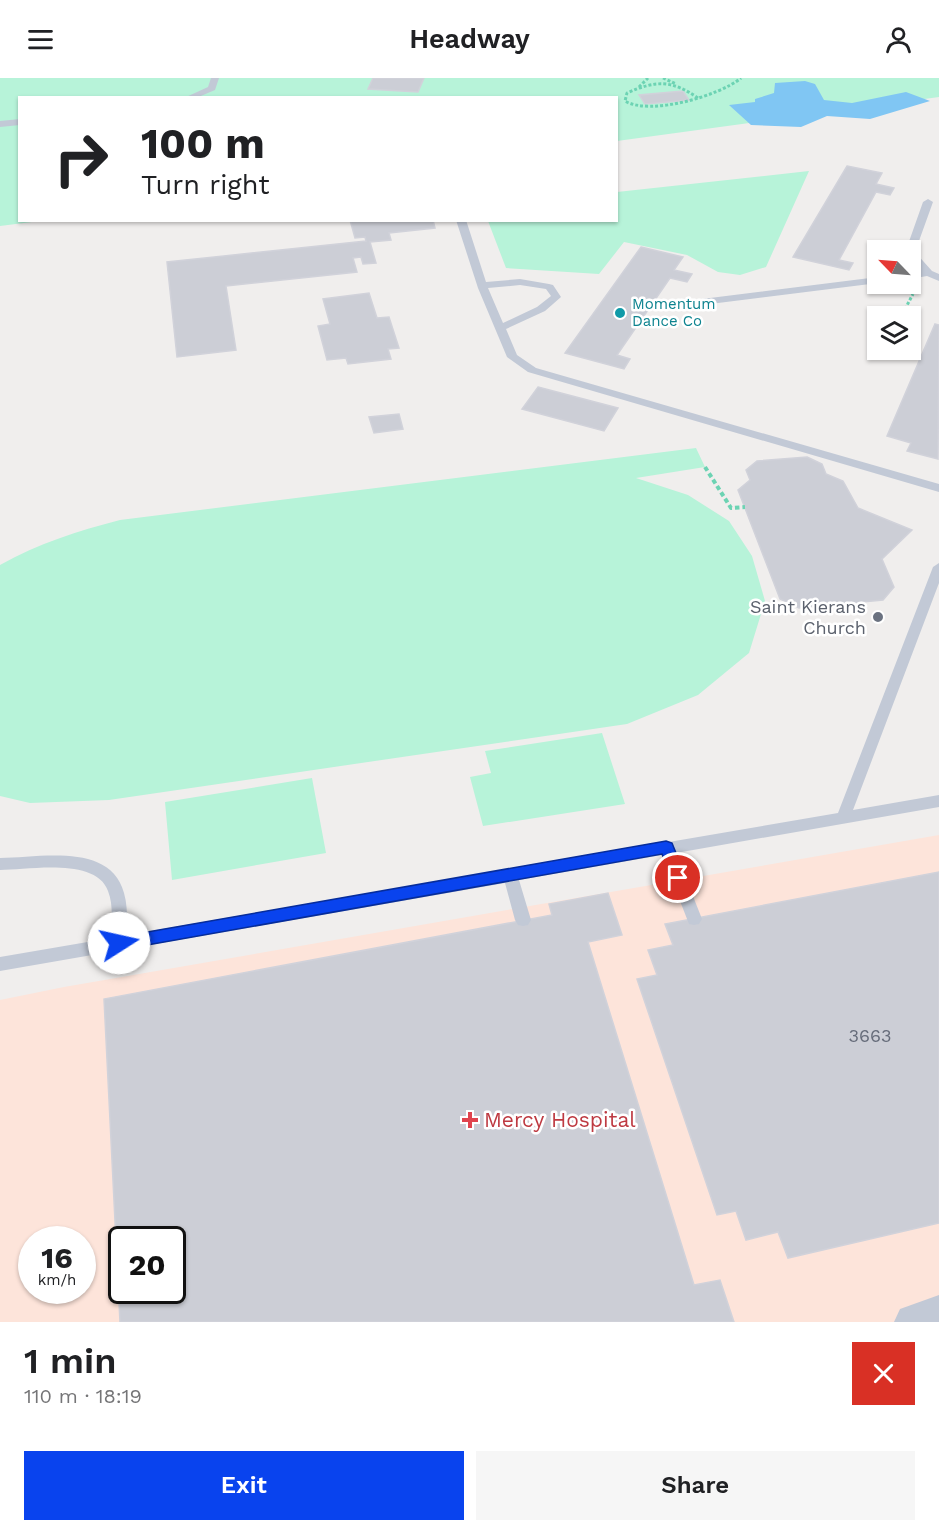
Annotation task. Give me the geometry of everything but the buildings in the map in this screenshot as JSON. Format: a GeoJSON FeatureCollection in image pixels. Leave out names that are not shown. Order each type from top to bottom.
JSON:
{"type":"FeatureCollection","features":[{"type":"Feature","properties":{"kind":"street"},"geometry":{"type":"LineString","coordinates":[[913,1322],[939,1314]]}},
{"type":"Feature","properties":{"kind":"lane"},"geometry":{"type":"LineString","coordinates":[[193,96],[212,88],[215,78]]}},
{"type":"Feature","properties":{"kind":"lane"},"geometry":{"type":"LineString","coordinates":[[0,124],[18,122]]}},
{"type":"Feature","properties":{"kind":"lane"},"geometry":{"type":"LineString","coordinates":[[914,240],[928,202]]}},
{"type":"Feature","properties":{"kind":"lane"},"geometry":{"type":"LineString","coordinates":[[462,222],[482,285],[512,357],[532,370],[939,488]]}},
{"type":"Feature","properties":{"kind":"lane"},"geometry":{"type":"LineString","coordinates":[[921,265],[928,273],[939,278]]}},
{"type":"Feature","properties":{"kind":"lane"},"geometry":{"type":"LineString","coordinates":[[921,274],[928,273]]}},
{"type":"Feature","properties":{"kind":"lane"},"geometry":{"type":"LineString","coordinates":[[654,308],[867,281]]}},
{"type":"Feature","properties":{"kind":"lane"},"geometry":{"type":"LineString","coordinates":[[482,285],[520,282],[549,287],[556,297],[541,309],[500,328]]}},
{"type":"Feature","properties":{"kind":"lane"},"geometry":{"type":"LineString","coordinates":[[844,816],[939,567]]}},
{"type":"Feature","properties":{"kind":"lane"},"geometry":{"type":"LineString","coordinates":[[0,964],[939,801]]}},
{"type":"Feature","properties":{"kind":"lane"},"geometry":{"type":"LineString","coordinates":[[666,847],[694,919]]}},
{"type":"Feature","properties":{"kind":"lane"},"geometry":{"type":"LineString","coordinates":[[0,864],[83,863],[102,871],[113,884],[115,892],[119,943]]}},
{"type":"Feature","properties":{"kind":"lane"},"geometry":{"type":"LineString","coordinates":[[510,875],[523,920]]}},
{"type":"Feature","properties":{"kind":"path"},"geometry":{"type":"LineString","coordinates":[[639,87],[643,80],[650,78],[657,84]]}},
{"type":"Feature","properties":{"kind":"path"},"geometry":{"type":"LineString","coordinates":[[663,78],[698,98]]}},
{"type":"Feature","properties":{"kind":"path"},"geometry":{"type":"LineString","coordinates":[[678,85],[657,84],[639,87],[627,93],[625,101],[632,105],[646,106],[680,104],[734,86],[741,78]]}},
{"type":"Feature","properties":{"kind":"path"},"geometry":{"type":"LineString","coordinates":[[705,467],[730,508],[745,507]]}},
{"type":"Feature","properties":{"kind":"shaded area","name":"Mercy Hospital"},"geometry":{"type":"Polygon","coordinates":[[[939,835],[939,1322],[0,1322],[0,1000],[939,835]]]}},
{"type":"Feature","properties":{"kind":"green space"},"geometry":{"type":"Polygon","coordinates":[[[0,78],[939,78],[939,97],[618,141],[618,96],[18,96],[18,222],[32,222],[0,226],[0,78]]]}},
{"type":"Feature","properties":{"kind":"green space"},"geometry":{"type":"Polygon","coordinates":[[[809,171],[766,267],[740,275],[718,272],[687,255],[624,242],[599,274],[506,268],[488,222],[618,222],[618,192],[809,171]]]}},
{"type":"Feature","properties":{"kind":"green space"},"geometry":{"type":"Polygon","coordinates":[[[696,448],[705,467],[636,478],[688,495],[729,521],[752,556],[765,601],[749,653],[698,695],[627,724],[109,800],[30,803],[0,796],[0,565],[29,550],[59,538],[120,520],[696,448]]]}},
{"type":"Feature","properties":{"kind":"green space"},"geometry":{"type":"Polygon","coordinates":[[[602,733],[625,804],[483,826],[470,777],[491,773],[485,751],[602,733]]]}},
{"type":"Feature","properties":{"kind":"green space"},"geometry":{"type":"Polygon","coordinates":[[[312,778],[326,853],[172,880],[165,802],[312,778]]]}},
{"type":"Feature","properties":{"kind":"water"},"geometry":{"type":"Polygon","coordinates":[[[805,81],[815,84],[824,100],[852,103],[906,92],[930,101],[870,119],[827,116],[801,127],[751,125],[729,105],[755,102],[755,99],[774,93],[775,83],[805,81]]]}},
{"type":"Feature","properties":{"kind":"place","name":"Momentum Dance Co"},"geometry":{"type":"Point","coordinates":[620,313]}},
{"type":"Feature","properties":{"kind":"place","name":"Saint Kierans Church"},"geometry":{"type":"Point","coordinates":[878,617]}},
{"type":"Feature","properties":{"kind":"place","name":"Mercy Hospital"},"geometry":{"type":"Point","coordinates":[470,1120]}},
{"type":"Feature","properties":{"kind":"route"},"geometry":{"type":"LineString","coordinates":[[119,943],[666,847],[678,878]]}}]}
